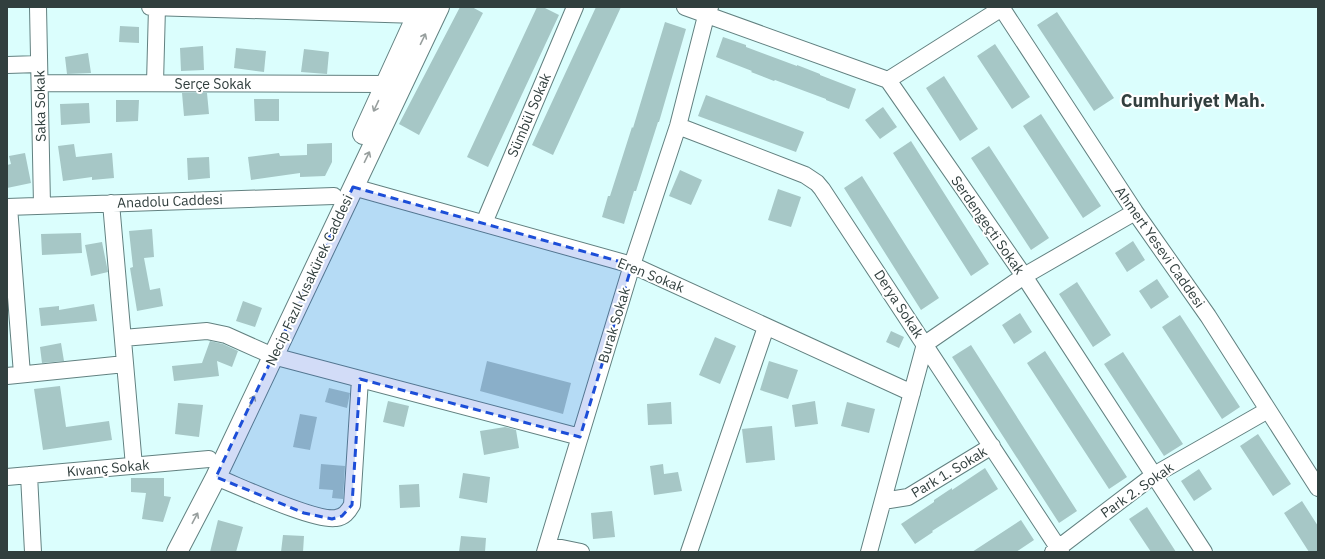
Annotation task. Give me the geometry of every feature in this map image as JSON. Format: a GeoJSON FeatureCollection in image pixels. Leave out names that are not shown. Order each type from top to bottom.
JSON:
{"type":"FeatureCollection","features":[{"type":"Feature","properties":{"kind":"street","name":"Saka Sokak"},"geometry":{"type":"LineString","coordinates":[[38,7],[42,205]]}},
{"type":"Feature","properties":{"kind":"street"},"geometry":{"type":"LineString","coordinates":[[150,7],[420,11]]}},
{"type":"Feature","properties":{"kind":"street"},"geometry":{"type":"LineString","coordinates":[[155,83],[157,7]]}},
{"type":"Feature","properties":{"kind":"street","name":"Necip Fazıl Kısakürek Caddesi"},"geometry":{"type":"LineString","coordinates":[[177,552],[213,468],[267,354],[353,187],[439,7]]}},
{"type":"Feature","properties":{"kind":"street","name":"Sümbül Sokak"},"geometry":{"type":"LineString","coordinates":[[484,223],[575,7]]}},
{"type":"Feature","properties":{"kind":"street"},"geometry":{"type":"LineString","coordinates":[[685,7],[708,11],[888,80],[1001,8]]}},
{"type":"Feature","properties":{"kind":"street","name":"Ahmert Yesevi Caddesi"},"geometry":{"type":"LineString","coordinates":[[1001,8],[1135,212],[1208,316],[1318,488]]}},
{"type":"Feature","properties":{"kind":"street","name":"Necip Fazıl Kısakürek Caddesi"},"geometry":{"type":"LineString","coordinates":[[267,354],[334,196],[420,11]]}},
{"type":"Feature","properties":{"kind":"street","name":"Burak Sokak"},"geometry":{"type":"LineString","coordinates":[[546,548],[632,265],[678,126],[708,11]]}},
{"type":"Feature","properties":{"kind":"street"},"geometry":{"type":"LineString","coordinates":[[7,65],[39,64]]}},
{"type":"Feature","properties":{"kind":"street","name":"Serdengeçti Sokak"},"geometry":{"type":"LineString","coordinates":[[888,80],[1024,276],[1204,552]]}},
{"type":"Feature","properties":{"kind":"street","name":"Serçe Sokak"},"geometry":{"type":"LineString","coordinates":[[40,83],[386,84]]}},
{"type":"Feature","properties":{"kind":"street","name":"Derya Sokak"},"geometry":{"type":"LineString","coordinates":[[678,126],[805,175],[817,183],[828,195],[992,446],[1058,551]]}},
{"type":"Feature","properties":{"kind":"street","name":"Eren Sokak"},"geometry":{"type":"LineString","coordinates":[[353,187],[632,265],[912,393]]}},
{"type":"Feature","properties":{"kind":"street","name":"Anadolu Caddesi"},"geometry":{"type":"LineString","coordinates":[[8,207],[334,196]]}},
{"type":"Feature","properties":{"kind":"street"},"geometry":{"type":"LineString","coordinates":[[111,203],[134,466]]}},
{"type":"Feature","properties":{"kind":"street"},"geometry":{"type":"LineString","coordinates":[[8,207],[14,375],[125,364]]}},
{"type":"Feature","properties":{"kind":"street"},"geometry":{"type":"LineString","coordinates":[[869,552],[925,344],[1024,276],[1135,212]]}},
{"type":"Feature","properties":{"kind":"street"},"geometry":{"type":"LineString","coordinates":[[689,552],[766,327]]}},
{"type":"Feature","properties":{"kind":"street"},"geometry":{"type":"LineString","coordinates":[[123,338],[207,331],[226,335],[267,354],[580,437]]}},
{"type":"Feature","properties":{"kind":"street"},"geometry":{"type":"LineString","coordinates":[[213,468],[296,510],[315,516],[332,519],[346,514],[352,505],[360,379]]}},
{"type":"Feature","properties":{"kind":"street","name":"Park 2. Sokak"},"geometry":{"type":"LineString","coordinates":[[1058,551],[1154,475],[1268,410]]}},
{"type":"Feature","properties":{"kind":"street","name":"Park 1. Sokak"},"geometry":{"type":"LineString","coordinates":[[883,501],[908,497],[992,446]]}},
{"type":"Feature","properties":{"kind":"street","name":"Kıvanç Sokak"},"geometry":{"type":"LineString","coordinates":[[7,477],[134,466],[213,468]]}},
{"type":"Feature","properties":{"kind":"street","name":"Necip Fazıl Kısakürek Caddesi"},"geometry":{"type":"LineString","coordinates":[[162,552],[213,468]]}},
{"type":"Feature","properties":{"kind":"street"},"geometry":{"type":"LineString","coordinates":[[29,475],[33,552]]}},
{"type":"Feature","properties":{"kind":"street"},"geometry":{"type":"LineString","coordinates":[[546,548],[581,552]]}},
{"type":"Feature","properties":{"kind":"highlighted area"},"geometry":{"type":"Polygon","coordinates":[[[353,187],[632,265],[580,437],[360,379],[352,505],[342,516],[332,519],[304,513],[216,477],[353,187]]]}},
{"type":"Feature","properties":{"kind":"building"},"geometry":{"type":"Polygon","coordinates":[[[460,7],[472,7],[483,13],[419,135],[399,124],[460,7]]]}},
{"type":"Feature","properties":{"kind":"building"},"geometry":{"type":"Polygon","coordinates":[[[537,7],[543,7],[559,15],[488,167],[467,157],[537,7]]]}},
{"type":"Feature","properties":{"kind":"building"},"geometry":{"type":"Polygon","coordinates":[[[596,7],[621,7],[553,155],[532,145],[596,7]]]}},
{"type":"Feature","properties":{"kind":"building"},"geometry":{"type":"Polygon","coordinates":[[[1057,12],[1114,98],[1094,111],[1037,25],[1057,12]]]}},
{"type":"Feature","properties":{"kind":"building"},"geometry":{"type":"Polygon","coordinates":[[[665,22],[686,29],[659,122],[636,191],[634,191],[624,224],[602,217],[632,127],[633,128],[665,22]]]}},
{"type":"Feature","properties":{"kind":"building"},"geometry":{"type":"Polygon","coordinates":[[[120,26],[139,27],[139,43],[119,42],[120,26]]]}},
{"type":"Feature","properties":{"kind":"building"},"geometry":{"type":"Polygon","coordinates":[[[723,37],[856,89],[849,109],[826,99],[775,80],[774,81],[716,57],[723,37]]]}},
{"type":"Feature","properties":{"kind":"building"},"geometry":{"type":"Polygon","coordinates":[[[995,44],[1030,97],[1012,109],[977,56],[995,44]]]}},
{"type":"Feature","properties":{"kind":"building"},"geometry":{"type":"Polygon","coordinates":[[[203,46],[204,70],[181,71],[180,48],[203,46]]]}},
{"type":"Feature","properties":{"kind":"building"},"geometry":{"type":"Polygon","coordinates":[[[236,48],[266,51],[264,72],[234,68],[236,48]]]}},
{"type":"Feature","properties":{"kind":"building"},"geometry":{"type":"Polygon","coordinates":[[[304,49],[329,52],[327,74],[301,72],[304,49]]]}},
{"type":"Feature","properties":{"kind":"building"},"geometry":{"type":"Polygon","coordinates":[[[88,53],[91,73],[67,74],[65,57],[88,53]]]}},
{"type":"Feature","properties":{"kind":"building"},"geometry":{"type":"Polygon","coordinates":[[[944,76],[978,129],[960,141],[926,88],[944,76]]]}},
{"type":"Feature","properties":{"kind":"building"},"geometry":{"type":"Polygon","coordinates":[[[182,93],[207,93],[209,114],[184,116],[182,93]]]}},
{"type":"Feature","properties":{"kind":"building"},"geometry":{"type":"Polygon","coordinates":[[[706,95],[804,132],[796,152],[698,116],[706,95]]]}},
{"type":"Feature","properties":{"kind":"building"},"geometry":{"type":"Polygon","coordinates":[[[254,99],[279,99],[279,121],[255,121],[254,99]]]}},
{"type":"Feature","properties":{"kind":"building"},"geometry":{"type":"Polygon","coordinates":[[[116,100],[139,100],[138,121],[116,122],[116,100]]]}},
{"type":"Feature","properties":{"kind":"building"},"geometry":{"type":"Polygon","coordinates":[[[89,103],[90,123],[61,125],[60,104],[89,103]]]}},
{"type":"Feature","properties":{"kind":"building"},"geometry":{"type":"Polygon","coordinates":[[[883,107],[897,127],[880,139],[865,120],[883,107]]]}},
{"type":"Feature","properties":{"kind":"building"},"geometry":{"type":"Polygon","coordinates":[[[1041,114],[1101,206],[1083,218],[1023,126],[1041,114]]]}},
{"type":"Feature","properties":{"kind":"building"},"geometry":{"type":"Polygon","coordinates":[[[911,141],[989,264],[971,276],[893,153],[911,141]]]}},
{"type":"Feature","properties":{"kind":"building"},"geometry":{"type":"Polygon","coordinates":[[[332,143],[332,162],[325,176],[300,177],[300,173],[251,180],[248,157],[279,153],[280,156],[307,155],[307,144],[332,143]]]}},
{"type":"Feature","properties":{"kind":"building"},"geometry":{"type":"Polygon","coordinates":[[[74,144],[76,157],[112,153],[114,178],[92,180],[92,177],[63,181],[58,146],[74,144]]]}},
{"type":"Feature","properties":{"kind":"building"},"geometry":{"type":"Polygon","coordinates":[[[989,146],[1049,238],[1031,250],[971,158],[989,146]]]}},
{"type":"Feature","properties":{"kind":"building"},"geometry":{"type":"Polygon","coordinates":[[[25,153],[31,183],[7,188],[7,165],[11,164],[9,156],[25,153]]]}},
{"type":"Feature","properties":{"kind":"building"},"geometry":{"type":"Polygon","coordinates":[[[209,157],[210,178],[188,180],[187,158],[209,157]]]}},
{"type":"Feature","properties":{"kind":"building"},"geometry":{"type":"Polygon","coordinates":[[[680,170],[702,180],[691,205],[669,196],[680,170]]]}},
{"type":"Feature","properties":{"kind":"building"},"geometry":{"type":"Polygon","coordinates":[[[862,176],[939,298],[921,310],[844,188],[862,176]]]}},
{"type":"Feature","properties":{"kind":"building"},"geometry":{"type":"Polygon","coordinates":[[[778,189],[801,197],[791,227],[768,220],[778,189]]]}},
{"type":"Feature","properties":{"kind":"building"},"geometry":{"type":"Polygon","coordinates":[[[152,229],[154,257],[144,258],[150,290],[160,288],[163,306],[137,311],[130,268],[133,267],[129,231],[152,229]]]}},
{"type":"Feature","properties":{"kind":"building"},"geometry":{"type":"Polygon","coordinates":[[[81,233],[82,253],[42,255],[41,234],[81,233]]]}},
{"type":"Feature","properties":{"kind":"building"},"geometry":{"type":"Polygon","coordinates":[[[1133,241],[1145,260],[1127,272],[1115,253],[1133,241]]]}},
{"type":"Feature","properties":{"kind":"building"},"geometry":{"type":"Polygon","coordinates":[[[102,242],[108,272],[91,276],[85,245],[102,242]]]}},
{"type":"Feature","properties":{"kind":"building"},"geometry":{"type":"Polygon","coordinates":[[[1157,279],[1169,297],[1151,309],[1139,291],[1157,279]]]}},
{"type":"Feature","properties":{"kind":"building"},"geometry":{"type":"Polygon","coordinates":[[[1077,282],[1111,335],[1093,347],[1059,294],[1077,282]]]}},
{"type":"Feature","properties":{"kind":"building"},"geometry":{"type":"Polygon","coordinates":[[[243,301],[262,308],[255,327],[236,321],[243,301]]]}},
{"type":"Feature","properties":{"kind":"building"},"geometry":{"type":"Polygon","coordinates":[[[94,304],[97,321],[41,326],[39,308],[59,306],[59,310],[94,304]]]}},
{"type":"Feature","properties":{"kind":"building"},"geometry":{"type":"Polygon","coordinates":[[[1020,313],[1032,332],[1014,344],[1002,325],[1020,313]]]}},
{"type":"Feature","properties":{"kind":"building"},"geometry":{"type":"Polygon","coordinates":[[[1180,315],[1240,407],[1222,419],[1162,327],[1180,315]]]}},
{"type":"Feature","properties":{"kind":"building"},"geometry":{"type":"Polygon","coordinates":[[[891,331],[904,337],[899,348],[886,342],[891,331]]]}},
{"type":"Feature","properties":{"kind":"building"},"geometry":{"type":"Polygon","coordinates":[[[715,337],[736,346],[720,384],[699,375],[715,337]]]}},
{"type":"Feature","properties":{"kind":"building"},"geometry":{"type":"Polygon","coordinates":[[[210,341],[223,344],[238,351],[232,367],[217,361],[219,376],[174,381],[172,366],[202,363],[210,341]]]}},
{"type":"Feature","properties":{"kind":"building"},"geometry":{"type":"Polygon","coordinates":[[[61,343],[64,361],[42,363],[40,347],[61,343]]]}},
{"type":"Feature","properties":{"kind":"building"},"geometry":{"type":"Polygon","coordinates":[[[971,345],[1077,511],[1059,523],[952,357],[971,345]]]}},
{"type":"Feature","properties":{"kind":"building"},"geometry":{"type":"Polygon","coordinates":[[[1045,351],[1127,477],[1109,489],[1027,363],[1045,351]]]}},
{"type":"Feature","properties":{"kind":"building"},"geometry":{"type":"Polygon","coordinates":[[[1123,352],[1183,444],[1164,456],[1104,364],[1123,352]]]}},
{"type":"Feature","properties":{"kind":"building"},"geometry":{"type":"Polygon","coordinates":[[[487,361],[571,383],[563,414],[480,391],[487,361]]]}},
{"type":"Feature","properties":{"kind":"building"},"geometry":{"type":"Polygon","coordinates":[[[769,361],[798,370],[788,399],[760,390],[769,361]]]}},
{"type":"Feature","properties":{"kind":"building"},"geometry":{"type":"Polygon","coordinates":[[[60,386],[66,427],[109,421],[112,440],[43,450],[34,389],[60,386]]]}},
{"type":"Feature","properties":{"kind":"building"},"geometry":{"type":"Polygon","coordinates":[[[329,388],[350,393],[347,408],[325,402],[329,388]]]}},
{"type":"Feature","properties":{"kind":"building"},"geometry":{"type":"Polygon","coordinates":[[[388,401],[409,406],[404,427],[383,422],[388,401]]]}},
{"type":"Feature","properties":{"kind":"building"},"geometry":{"type":"Polygon","coordinates":[[[815,401],[818,424],[795,427],[792,405],[815,401]]]}},
{"type":"Feature","properties":{"kind":"building"},"geometry":{"type":"Polygon","coordinates":[[[671,402],[672,424],[648,425],[647,404],[671,402]]]}},
{"type":"Feature","properties":{"kind":"building"},"geometry":{"type":"Polygon","coordinates":[[[847,402],[875,409],[869,433],[841,426],[847,402]]]}},
{"type":"Feature","properties":{"kind":"building"},"geometry":{"type":"Polygon","coordinates":[[[178,403],[203,405],[199,437],[175,434],[178,403]]]}},
{"type":"Feature","properties":{"kind":"building"},"geometry":{"type":"Polygon","coordinates":[[[300,414],[317,417],[310,450],[293,447],[300,414]]]}},
{"type":"Feature","properties":{"kind":"building"},"geometry":{"type":"Polygon","coordinates":[[[772,426],[775,460],[746,463],[742,429],[772,426]]]}},
{"type":"Feature","properties":{"kind":"building"},"geometry":{"type":"Polygon","coordinates":[[[505,427],[516,430],[519,448],[484,455],[480,431],[505,427]]]}},
{"type":"Feature","properties":{"kind":"building"},"geometry":{"type":"Polygon","coordinates":[[[1258,434],[1291,484],[1273,496],[1240,446],[1258,434]]]}},
{"type":"Feature","properties":{"kind":"building"},"geometry":{"type":"Polygon","coordinates":[[[321,464],[345,466],[343,499],[332,498],[333,490],[319,489],[321,464]]]}},
{"type":"Feature","properties":{"kind":"building"},"geometry":{"type":"Polygon","coordinates":[[[663,464],[664,474],[678,472],[682,491],[654,495],[650,466],[663,464]]]}},
{"type":"Feature","properties":{"kind":"building"},"geometry":{"type":"Polygon","coordinates":[[[985,468],[998,489],[932,531],[933,532],[915,544],[901,524],[952,488],[952,490],[985,468]]]}},
{"type":"Feature","properties":{"kind":"building"},"geometry":{"type":"Polygon","coordinates":[[[1199,469],[1212,489],[1194,501],[1181,481],[1199,469]]]}},
{"type":"Feature","properties":{"kind":"building"},"geometry":{"type":"Polygon","coordinates":[[[463,473],[490,477],[487,503],[459,498],[463,473]]]}},
{"type":"Feature","properties":{"kind":"building"},"geometry":{"type":"Polygon","coordinates":[[[131,478],[164,478],[164,496],[171,497],[163,522],[142,519],[146,493],[131,492],[131,478]]]}},
{"type":"Feature","properties":{"kind":"building"},"geometry":{"type":"Polygon","coordinates":[[[419,484],[420,507],[400,508],[399,485],[419,484]]]}},
{"type":"Feature","properties":{"kind":"building"},"geometry":{"type":"Polygon","coordinates":[[[1302,501],[1318,526],[1318,552],[1309,552],[1284,513],[1302,501]]]}},
{"type":"Feature","properties":{"kind":"building"},"geometry":{"type":"Polygon","coordinates":[[[1147,507],[1176,552],[1151,552],[1129,519],[1147,507]]]}},
{"type":"Feature","properties":{"kind":"building"},"geometry":{"type":"Polygon","coordinates":[[[612,511],[615,537],[593,539],[591,513],[612,511]]]}},
{"type":"Feature","properties":{"kind":"building"},"geometry":{"type":"Polygon","coordinates":[[[218,520],[243,527],[236,552],[210,552],[218,520]]]}},
{"type":"Feature","properties":{"kind":"building"},"geometry":{"type":"Polygon","coordinates":[[[1021,520],[1034,540],[1016,552],[972,552],[1021,520]]]}},
{"type":"Feature","properties":{"kind":"building"},"geometry":{"type":"Polygon","coordinates":[[[283,535],[304,536],[303,552],[281,552],[283,535]]]}},
{"type":"Feature","properties":{"kind":"building"},"geometry":{"type":"Polygon","coordinates":[[[461,536],[486,538],[485,552],[459,552],[461,536]]]}},
{"type":"Feature","properties":{"kind":"district","name":"Cumhuriyet Mah."},"geometry":{"type":"Point","coordinates":[1193,101]}}]}
